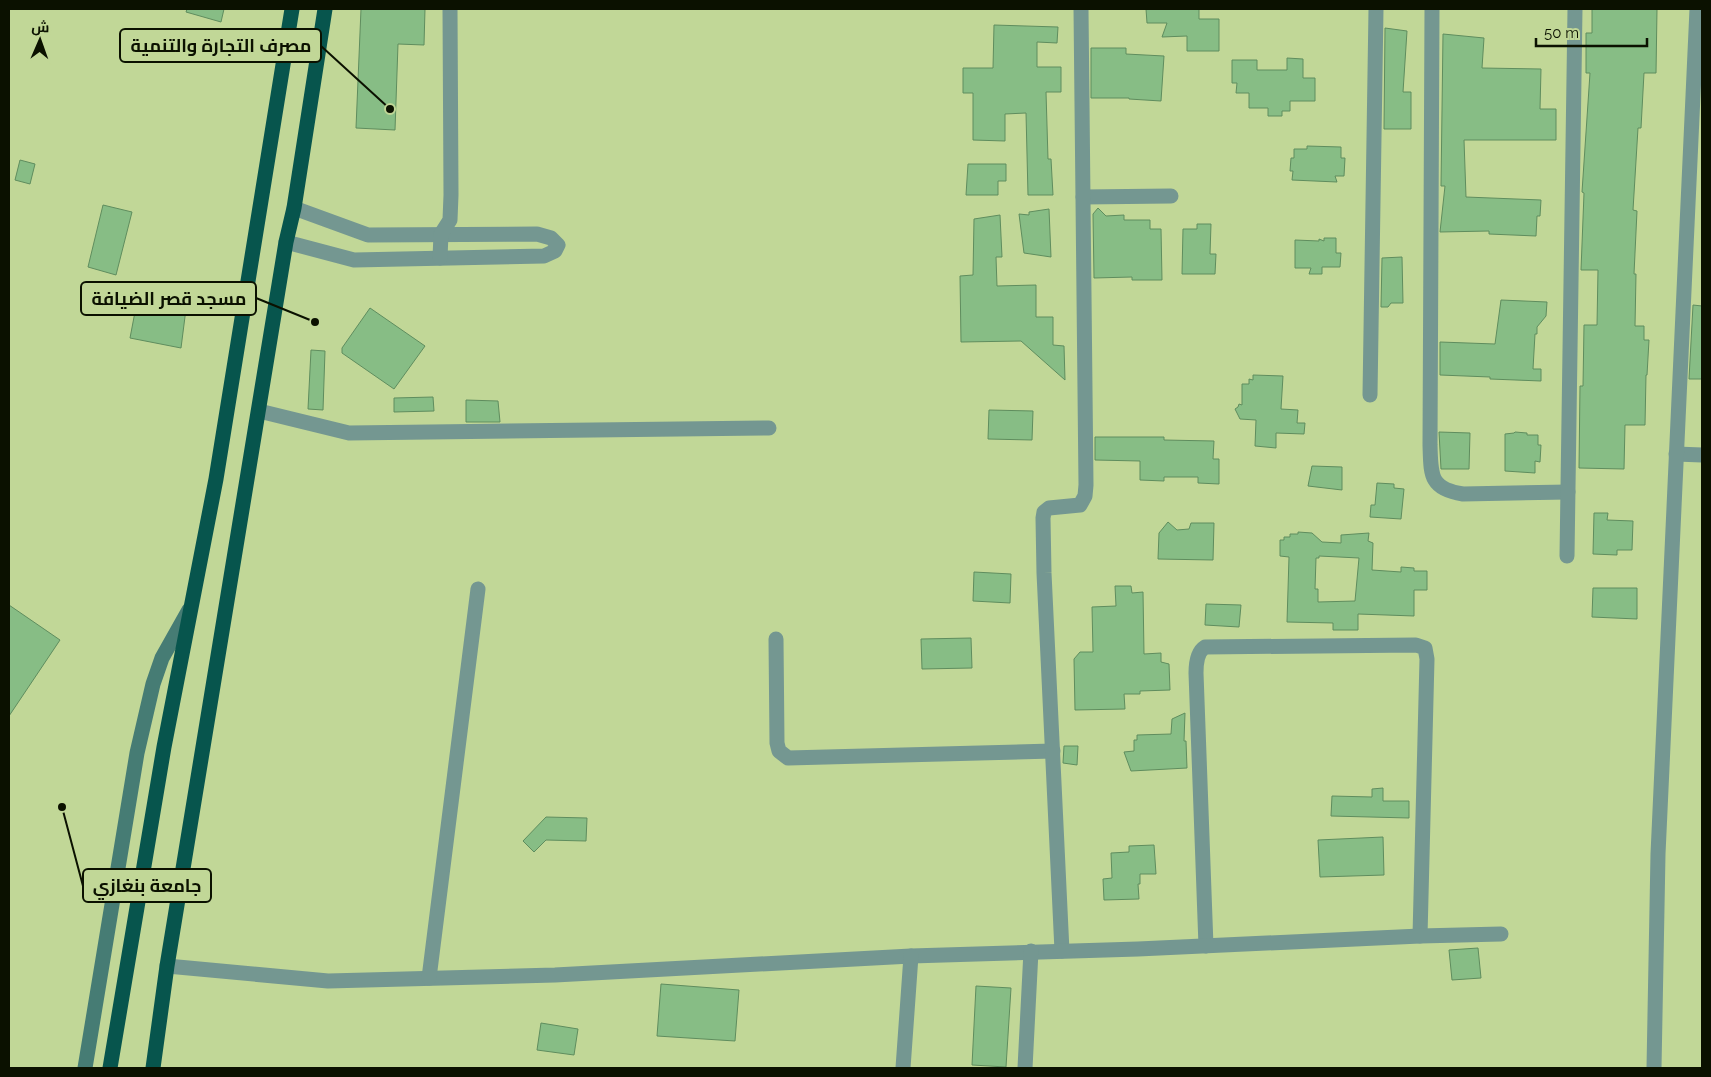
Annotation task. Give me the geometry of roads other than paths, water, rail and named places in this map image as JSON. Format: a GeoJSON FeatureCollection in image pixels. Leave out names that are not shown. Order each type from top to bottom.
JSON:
{"type":"FeatureCollection","features":[{"type":"Feature","properties":{"kind":"highway"},"geometry":{"type":"LineString","coordinates":[[110,1068],[164,747],[194,602],[218,469],[292,9]]}},
{"type":"Feature","properties":{"kind":"highway"},"geometry":{"type":"LineString","coordinates":[[153,1068],[167,966],[286,242],[294,208],[325,9]]}},
{"type":"Feature","properties":{"kind":"street"},"geometry":{"type":"LineString","coordinates":[[440,258],[441,234],[450,220],[450,9]]}},
{"type":"Feature","properties":{"kind":"street"},"geometry":{"type":"LineString","coordinates":[[1062,951],[1043,518],[1047,508],[1080,505],[1085,496],[1081,9]]}},
{"type":"Feature","properties":{"kind":"street"},"geometry":{"type":"LineString","coordinates":[[1370,395],[1376,9]]}},
{"type":"Feature","properties":{"kind":"street"},"geometry":{"type":"LineString","coordinates":[[1432,9],[1431,470],[1435,481],[1450,492],[1463,494],[1568,492]]}},
{"type":"Feature","properties":{"kind":"street"},"geometry":{"type":"LineString","coordinates":[[1567,556],[1574,9]]}},
{"type":"Feature","properties":{"kind":"street"},"geometry":{"type":"LineString","coordinates":[[1654,1068],[1658,854],[1697,9]]}},
{"type":"Feature","properties":{"kind":"street"},"geometry":{"type":"LineString","coordinates":[[1083,197],[1172,196]]}},
{"type":"Feature","properties":{"kind":"street"},"geometry":{"type":"LineString","coordinates":[[286,242],[354,260],[544,256],[555,251],[558,244],[551,238],[537,234],[368,235],[294,208]]}},
{"type":"Feature","properties":{"kind":"street"},"geometry":{"type":"LineString","coordinates":[[450,220],[462,234],[463,258]]}},
{"type":"Feature","properties":{"kind":"street"},"geometry":{"type":"LineString","coordinates":[[368,235],[369,260]]}},
{"type":"Feature","properties":{"kind":"street"},"geometry":{"type":"LineString","coordinates":[[258,410],[349,433],[769,428]]}},
{"type":"Feature","properties":{"kind":"street"},"geometry":{"type":"LineString","coordinates":[[1676,454],[1702,455]]}},
{"type":"Feature","properties":{"kind":"street"},"geometry":{"type":"LineString","coordinates":[[429,978],[478,590]]}},
{"type":"Feature","properties":{"kind":"street"},"geometry":{"type":"LineString","coordinates":[[85,1068],[137,753],[153,684],[162,658],[194,602]]}},
{"type":"Feature","properties":{"kind":"street"},"geometry":{"type":"LineString","coordinates":[[776,639],[777,743],[779,751],[788,758],[1053,751]]}},
{"type":"Feature","properties":{"kind":"street"},"geometry":{"type":"LineString","coordinates":[[1206,946],[1196,673],[1199,654],[1205,648],[1416,645],[1425,648],[1427,659],[1420,936]]}},
{"type":"Feature","properties":{"kind":"street"},"geometry":{"type":"LineString","coordinates":[[167,966],[328,981],[555,974],[911,956],[1501,934]]}},
{"type":"Feature","properties":{"kind":"street"},"geometry":{"type":"LineString","coordinates":[[1025,1068],[1031,951]]}},
{"type":"Feature","properties":{"kind":"street"},"geometry":{"type":"LineString","coordinates":[[904,1068],[911,956]]}},
{"type":"Feature","properties":{"kind":"place","name":"مصرف التجارة والتنمية"},"geometry":{"type":"Point","coordinates":[390,109]}},
{"type":"Feature","properties":{"kind":"place","name":"مسجد قصر الضيافة"},"geometry":{"type":"Point","coordinates":[315,322]}},
{"type":"Feature","properties":{"kind":"place","name":"جامعة بنغازي"},"geometry":{"type":"Point","coordinates":[62,807]}}]}
